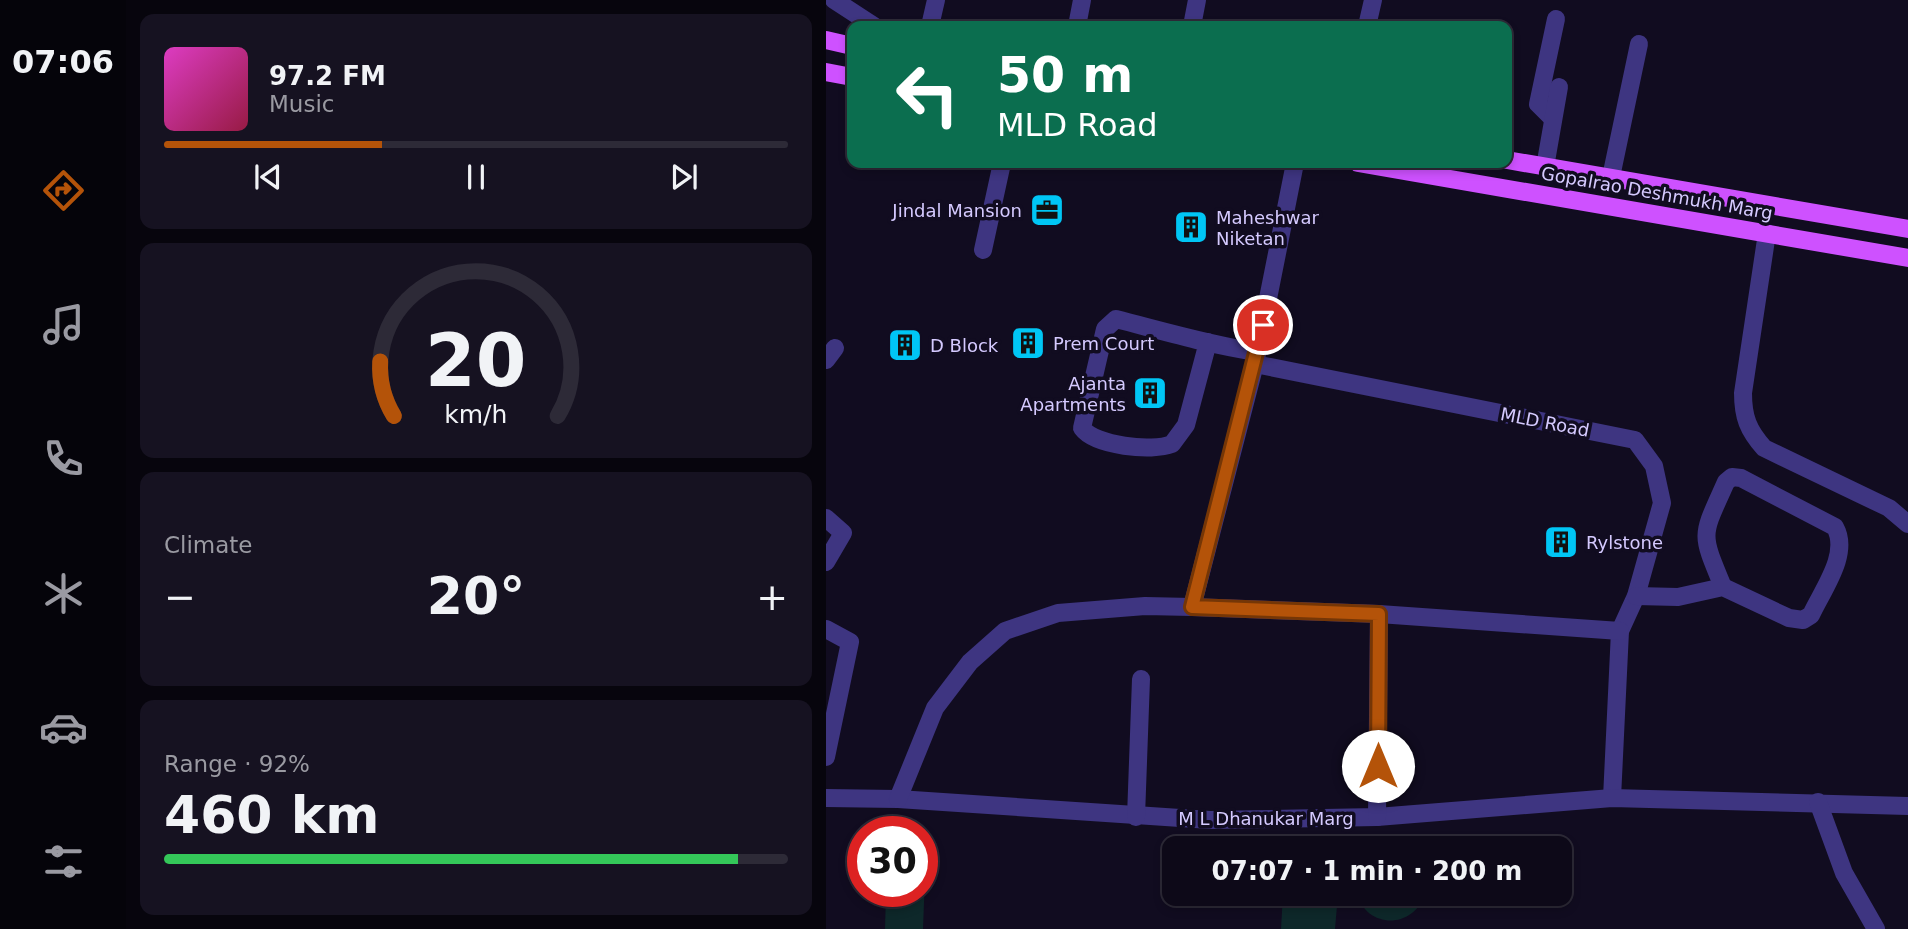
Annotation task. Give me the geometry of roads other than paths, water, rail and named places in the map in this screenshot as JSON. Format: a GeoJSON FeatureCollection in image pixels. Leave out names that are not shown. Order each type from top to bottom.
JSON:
{"type":"FeatureCollection","features":[{"type":"Feature","properties":{"kind":"main road"},"geometry":{"type":"LineString","coordinates":[[826,40],[847,45]]}},
{"type":"Feature","properties":{"kind":"main road"},"geometry":{"type":"LineString","coordinates":[[826,72],[847,76]]}},
{"type":"Feature","properties":{"kind":"main road","name":"Gopalrao Deshmukh Marg"},"geometry":{"type":"LineString","coordinates":[[1512,161],[1908,229]]}},
{"type":"Feature","properties":{"kind":"main road","name":"Gopalrao Deshmukh Marg"},"geometry":{"type":"LineString","coordinates":[[1387,168],[1908,258]]}},
{"type":"Feature","properties":{"kind":"street"},"geometry":{"type":"LineString","coordinates":[[834,0],[866,21]]}},
{"type":"Feature","properties":{"kind":"street"},"geometry":{"type":"LineString","coordinates":[[1078,21],[1082,0]]}},
{"type":"Feature","properties":{"kind":"street"},"geometry":{"type":"LineString","coordinates":[[1193,21],[1197,0]]}},
{"type":"Feature","properties":{"kind":"street"},"geometry":{"type":"LineString","coordinates":[[1368,21],[1373,0]]}},
{"type":"Feature","properties":{"kind":"street"},"geometry":{"type":"LineString","coordinates":[[931,21],[933,1]]}},
{"type":"Feature","properties":{"kind":"street"},"geometry":{"type":"LineString","coordinates":[[1553,119],[1538,104],[1556,19]]}},
{"type":"Feature","properties":{"kind":"street"},"geometry":{"type":"LineString","coordinates":[[1611,177],[1639,44]]}},
{"type":"Feature","properties":{"kind":"street"},"geometry":{"type":"LineString","coordinates":[[1545,167],[1559,87]]}},
{"type":"Feature","properties":{"kind":"street"},"geometry":{"type":"LineString","coordinates":[[983,250],[1001,168]]}},
{"type":"Feature","properties":{"kind":"street"},"geometry":{"type":"LineString","coordinates":[[1192,607],[1256,358],[1293,168]]}},
{"type":"Feature","properties":{"kind":"street"},"geometry":{"type":"LineString","coordinates":[[1767,233],[1743,393],[1743,415],[1750,433],[1764,448],[1889,508],[1908,524]]}},
{"type":"Feature","properties":{"kind":"street","name":"MLD Road"},"geometry":{"type":"LineString","coordinates":[[1208,342],[1186,425],[1172,444],[1131,447],[1090,436],[1082,428],[1105,329],[1116,319],[1208,342],[1234,350],[1240,355],[1634,440],[1654,466],[1661,503],[1636,596],[1620,631],[1612,798]]}},
{"type":"Feature","properties":{"kind":"street"},"geometry":{"type":"LineString","coordinates":[[1636,596],[1678,597],[1723,587],[1789,618],[1803,620],[1811,615],[1841,552],[1841,538],[1835,527],[1741,478],[1732,477],[1726,482],[1705,530],[1704,541],[1723,587]]}},
{"type":"Feature","properties":{"kind":"street"},"geometry":{"type":"LineString","coordinates":[[826,518],[843,533],[826,562]]}},
{"type":"Feature","properties":{"kind":"street"},"geometry":{"type":"LineString","coordinates":[[898,799],[935,708],[970,662],[1004,631],[1058,613],[1145,606],[1192,607],[1379,614],[1620,631]]}},
{"type":"Feature","properties":{"kind":"street"},"geometry":{"type":"LineString","coordinates":[[1377,817],[1379,614]]}},
{"type":"Feature","properties":{"kind":"street"},"geometry":{"type":"LineString","coordinates":[[826,629],[850,642],[826,757]]}},
{"type":"Feature","properties":{"kind":"street"},"geometry":{"type":"LineString","coordinates":[[1136,817],[1142,679]]}},
{"type":"Feature","properties":{"kind":"street","name":"M L Dhanukar Marg"},"geometry":{"type":"LineString","coordinates":[[826,798],[898,799],[1210,820],[1377,817],[1612,798],[1908,806]]}},
{"type":"Feature","properties":{"kind":"street"},"geometry":{"type":"LineString","coordinates":[[1818,802],[1844,873],[1876,929]]}},
{"type":"Feature","properties":{"kind":"place","name":"Jindal Mansion"},"geometry":{"type":"Point","coordinates":[1047,210]}},
{"type":"Feature","properties":{"kind":"place","name":"Maheshwar Niketan"},"geometry":{"type":"Point","coordinates":[1191,227]}},
{"type":"Feature","properties":{"kind":"place","name":"Prem Court"},"geometry":{"type":"Point","coordinates":[1028,343]}},
{"type":"Feature","properties":{"kind":"place","name":"D Block"},"geometry":{"type":"Point","coordinates":[905,345]}},
{"type":"Feature","properties":{"kind":"place","name":"Ajanta Apartments"},"geometry":{"type":"Point","coordinates":[1150,393]}},
{"type":"Feature","properties":{"kind":"place","name":"Rylstone"},"geometry":{"type":"Point","coordinates":[1561,542]}}]}
